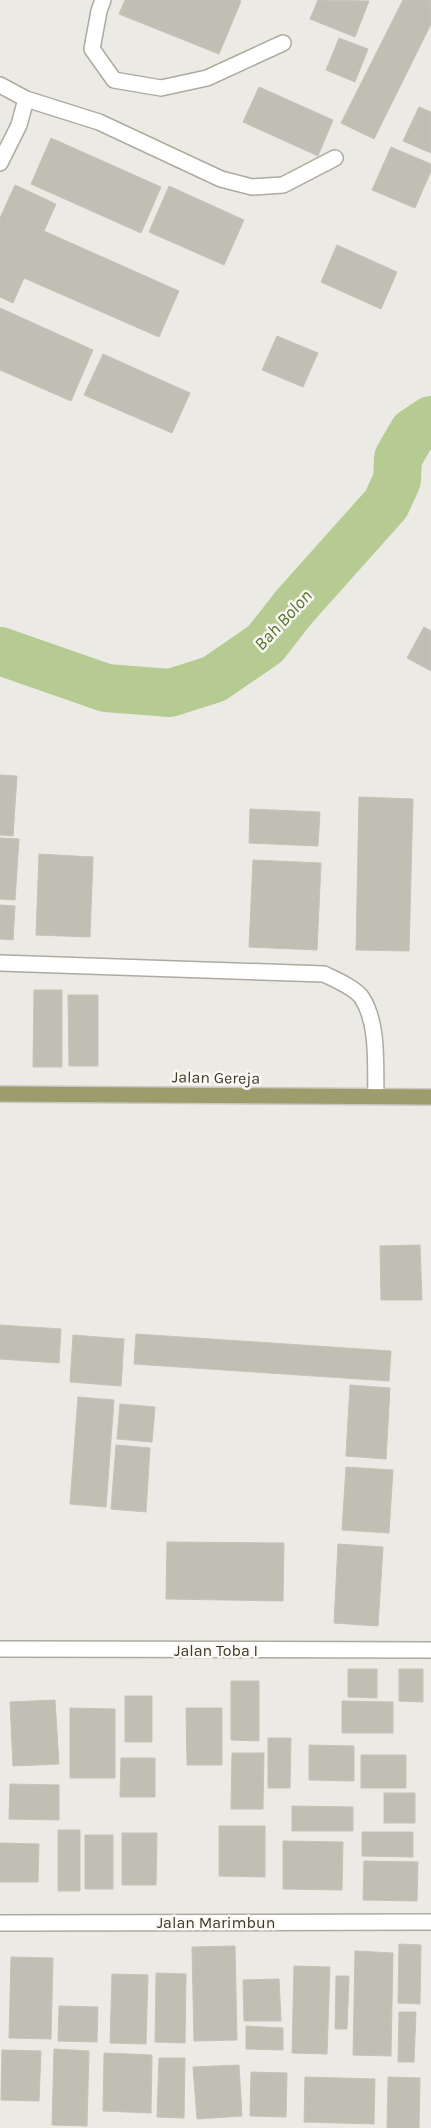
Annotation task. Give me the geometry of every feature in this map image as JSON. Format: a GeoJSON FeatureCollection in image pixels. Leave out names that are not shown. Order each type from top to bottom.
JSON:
{"type":"FeatureCollection","features":[{"type":"Feature","properties":{"kind":"main road","name":"Jalan Gereja"},"geometry":{"type":"LineString","coordinates":[[0,1094],[431,1097]]}},
{"type":"Feature","properties":{"kind":"street"},"geometry":{"type":"LineString","coordinates":[[103,0],[98,11],[92,49],[114,80],[161,88],[207,78],[283,43]]}},
{"type":"Feature","properties":{"kind":"street"},"geometry":{"type":"LineString","coordinates":[[0,85],[26,99],[99,122],[221,179],[252,187],[283,185],[335,158]]}},
{"type":"Feature","properties":{"kind":"street"},"geometry":{"type":"LineString","coordinates":[[0,163],[19,125],[26,99]]}},
{"type":"Feature","properties":{"kind":"street"},"geometry":{"type":"LineString","coordinates":[[0,963],[324,974],[362,997],[373,1028],[376,1096]]}},
{"type":"Feature","properties":{"kind":"street","name":"Jalan Toba I"},"geometry":{"type":"LineString","coordinates":[[0,1649],[431,1650]]}},
{"type":"Feature","properties":{"kind":"street","name":"Jalan Marimbun"},"geometry":{"type":"LineString","coordinates":[[0,1923],[431,1922]]}},
{"type":"Feature","properties":{"kind":"building"},"geometry":{"type":"Polygon","coordinates":[[[125,0],[241,1],[219,54],[119,14],[125,0]]]}},
{"type":"Feature","properties":{"kind":"building"},"geometry":{"type":"Polygon","coordinates":[[[318,0],[369,1],[355,37],[310,19],[318,0]]]}},
{"type":"Feature","properties":{"kind":"building"},"geometry":{"type":"Polygon","coordinates":[[[403,0],[431,0],[431,24],[374,139],[341,123],[403,0]]]}},
{"type":"Feature","properties":{"kind":"building"},"geometry":{"type":"Polygon","coordinates":[[[339,38],[368,49],[355,82],[326,70],[339,38]]]}},
{"type":"Feature","properties":{"kind":"building"},"geometry":{"type":"Polygon","coordinates":[[[259,87],[333,120],[318,156],[243,122],[259,87]]]}},
{"type":"Feature","properties":{"kind":"building"},"geometry":{"type":"Polygon","coordinates":[[[419,107],[431,112],[431,153],[403,141],[419,107]]]}},
{"type":"Feature","properties":{"kind":"building"},"geometry":{"type":"Polygon","coordinates":[[[51,138],[161,187],[141,233],[31,184],[51,138]]]}},
{"type":"Feature","properties":{"kind":"building"},"geometry":{"type":"Polygon","coordinates":[[[391,147],[431,164],[431,171],[415,208],[372,190],[391,147]]]}},
{"type":"Feature","properties":{"kind":"building"},"geometry":{"type":"Polygon","coordinates":[[[15,185],[56,204],[44,231],[179,291],[159,337],[24,278],[13,303],[0,297],[0,218],[15,185]]]}},
{"type":"Feature","properties":{"kind":"building"},"geometry":{"type":"Polygon","coordinates":[[[169,186],[244,220],[224,265],[149,232],[169,186]]]}},
{"type":"Feature","properties":{"kind":"building"},"geometry":{"type":"Polygon","coordinates":[[[337,245],[397,272],[381,309],[321,282],[337,245]]]}},
{"type":"Feature","properties":{"kind":"building"},"geometry":{"type":"Polygon","coordinates":[[[0,308],[93,350],[71,401],[0,370],[0,308]]]}},
{"type":"Feature","properties":{"kind":"building"},"geometry":{"type":"Polygon","coordinates":[[[277,336],[318,353],[303,387],[262,370],[277,336]]]}},
{"type":"Feature","properties":{"kind":"building"},"geometry":{"type":"Polygon","coordinates":[[[103,354],[190,393],[172,433],[84,395],[103,354]]]}},
{"type":"Feature","properties":{"kind":"building"},"geometry":{"type":"Polygon","coordinates":[[[424,627],[431,631],[431,671],[407,658],[424,627]]]}},
{"type":"Feature","properties":{"kind":"building"},"geometry":{"type":"Polygon","coordinates":[[[0,775],[17,776],[13,836],[0,835],[0,775]]]}},
{"type":"Feature","properties":{"kind":"building"},"geometry":{"type":"Polygon","coordinates":[[[359,797],[413,799],[409,951],[356,950],[359,797]]]}},
{"type":"Feature","properties":{"kind":"building"},"geometry":{"type":"Polygon","coordinates":[[[250,809],[320,812],[318,846],[249,843],[250,809]]]}},
{"type":"Feature","properties":{"kind":"building"},"geometry":{"type":"Polygon","coordinates":[[[0,838],[19,839],[15,900],[0,899],[0,838]]]}},
{"type":"Feature","properties":{"kind":"building"},"geometry":{"type":"Polygon","coordinates":[[[39,854],[93,857],[90,937],[36,935],[39,854]]]}},
{"type":"Feature","properties":{"kind":"building"},"geometry":{"type":"Polygon","coordinates":[[[253,860],[321,863],[317,950],[249,947],[253,860]]]}},
{"type":"Feature","properties":{"kind":"building"},"geometry":{"type":"Polygon","coordinates":[[[0,905],[15,906],[13,940],[0,939],[0,905]]]}},
{"type":"Feature","properties":{"kind":"building"},"geometry":{"type":"Polygon","coordinates":[[[34,990],[62,990],[62,1067],[33,1067],[34,990]]]}},
{"type":"Feature","properties":{"kind":"building"},"geometry":{"type":"Polygon","coordinates":[[[68,995],[98,995],[98,1066],[69,1066],[68,995]]]}},
{"type":"Feature","properties":{"kind":"building"},"geometry":{"type":"Polygon","coordinates":[[[420,1245],[422,1300],[381,1300],[380,1246],[420,1245]]]}},
{"type":"Feature","properties":{"kind":"building"},"geometry":{"type":"Polygon","coordinates":[[[0,1325],[61,1329],[59,1363],[0,1359],[0,1325]]]}},
{"type":"Feature","properties":{"kind":"building"},"geometry":{"type":"Polygon","coordinates":[[[136,1334],[391,1351],[389,1381],[134,1364],[136,1334]]]}},
{"type":"Feature","properties":{"kind":"building"},"geometry":{"type":"Polygon","coordinates":[[[73,1335],[124,1339],[121,1386],[70,1382],[73,1335]]]}},
{"type":"Feature","properties":{"kind":"building"},"geometry":{"type":"Polygon","coordinates":[[[350,1385],[390,1388],[386,1459],[346,1456],[350,1385]]]}},
{"type":"Feature","properties":{"kind":"building"},"geometry":{"type":"Polygon","coordinates":[[[78,1397],[114,1400],[106,1507],[70,1504],[78,1397]]]}},
{"type":"Feature","properties":{"kind":"building"},"geometry":{"type":"Polygon","coordinates":[[[120,1404],[155,1407],[152,1442],[117,1439],[120,1404]]]}},
{"type":"Feature","properties":{"kind":"building"},"geometry":{"type":"Polygon","coordinates":[[[116,1445],[150,1448],[146,1512],[111,1509],[116,1445]]]}},
{"type":"Feature","properties":{"kind":"building"},"geometry":{"type":"Polygon","coordinates":[[[346,1467],[393,1470],[389,1533],[342,1530],[346,1467]]]}},
{"type":"Feature","properties":{"kind":"building"},"geometry":{"type":"Polygon","coordinates":[[[167,1542],[284,1543],[283,1601],[166,1599],[167,1542]]]}},
{"type":"Feature","properties":{"kind":"building"},"geometry":{"type":"Polygon","coordinates":[[[338,1544],[383,1547],[378,1626],[334,1623],[338,1544]]]}},
{"type":"Feature","properties":{"kind":"building"},"geometry":{"type":"Polygon","coordinates":[[[348,1669],[377,1669],[377,1698],[348,1697],[348,1669]]]}},
{"type":"Feature","properties":{"kind":"building"},"geometry":{"type":"Polygon","coordinates":[[[399,1669],[423,1669],[423,1702],[399,1701],[399,1669]]]}},
{"type":"Feature","properties":{"kind":"building"},"geometry":{"type":"Polygon","coordinates":[[[231,1681],[259,1681],[259,1741],[231,1740],[231,1681]]]}},
{"type":"Feature","properties":{"kind":"building"},"geometry":{"type":"Polygon","coordinates":[[[125,1696],[152,1696],[152,1742],[125,1742],[125,1696]]]}},
{"type":"Feature","properties":{"kind":"building"},"geometry":{"type":"Polygon","coordinates":[[[55,1700],[59,1764],[13,1766],[10,1702],[55,1700]]]}},
{"type":"Feature","properties":{"kind":"building"},"geometry":{"type":"Polygon","coordinates":[[[342,1701],[393,1702],[393,1733],[342,1733],[342,1701]]]}},
{"type":"Feature","properties":{"kind":"building"},"geometry":{"type":"Polygon","coordinates":[[[70,1708],[115,1709],[115,1778],[70,1778],[70,1708]]]}},
{"type":"Feature","properties":{"kind":"building"},"geometry":{"type":"Polygon","coordinates":[[[186,1708],[222,1708],[222,1765],[187,1765],[186,1708]]]}},
{"type":"Feature","properties":{"kind":"building"},"geometry":{"type":"Polygon","coordinates":[[[268,1738],[291,1738],[290,1788],[268,1788],[268,1738]]]}},
{"type":"Feature","properties":{"kind":"building"},"geometry":{"type":"Polygon","coordinates":[[[309,1745],[354,1746],[354,1781],[309,1780],[309,1745]]]}},
{"type":"Feature","properties":{"kind":"building"},"geometry":{"type":"Polygon","coordinates":[[[232,1753],[264,1753],[263,1809],[231,1809],[232,1753]]]}},
{"type":"Feature","properties":{"kind":"building"},"geometry":{"type":"Polygon","coordinates":[[[361,1755],[406,1755],[406,1788],[361,1788],[361,1755]]]}},
{"type":"Feature","properties":{"kind":"building"},"geometry":{"type":"Polygon","coordinates":[[[121,1758],[155,1758],[155,1797],[120,1797],[121,1758]]]}},
{"type":"Feature","properties":{"kind":"building"},"geometry":{"type":"Polygon","coordinates":[[[10,1784],[59,1785],[59,1820],[9,1819],[10,1784]]]}},
{"type":"Feature","properties":{"kind":"building"},"geometry":{"type":"Polygon","coordinates":[[[384,1793],[415,1793],[415,1823],[384,1823],[384,1793]]]}},
{"type":"Feature","properties":{"kind":"building"},"geometry":{"type":"Polygon","coordinates":[[[292,1806],[353,1807],[353,1831],[292,1831],[292,1806]]]}},
{"type":"Feature","properties":{"kind":"building"},"geometry":{"type":"Polygon","coordinates":[[[219,1826],[265,1826],[265,1877],[219,1876],[219,1826]]]}},
{"type":"Feature","properties":{"kind":"building"},"geometry":{"type":"Polygon","coordinates":[[[58,1830],[80,1830],[80,1891],[58,1891],[58,1830]]]}},
{"type":"Feature","properties":{"kind":"building"},"geometry":{"type":"Polygon","coordinates":[[[362,1832],[413,1832],[413,1857],[362,1856],[362,1832]]]}},
{"type":"Feature","properties":{"kind":"building"},"geometry":{"type":"Polygon","coordinates":[[[122,1833],[157,1833],[156,1885],[122,1885],[122,1833]]]}},
{"type":"Feature","properties":{"kind":"building"},"geometry":{"type":"Polygon","coordinates":[[[85,1835],[113,1835],[113,1889],[85,1889],[85,1835]]]}},
{"type":"Feature","properties":{"kind":"building"},"geometry":{"type":"Polygon","coordinates":[[[283,1841],[343,1842],[342,1890],[283,1889],[283,1841]]]}},
{"type":"Feature","properties":{"kind":"building"},"geometry":{"type":"Polygon","coordinates":[[[0,1843],[39,1844],[38,1882],[0,1882],[0,1843]]]}},
{"type":"Feature","properties":{"kind":"building"},"geometry":{"type":"Polygon","coordinates":[[[364,1861],[418,1862],[417,1901],[363,1900],[364,1861]]]}},
{"type":"Feature","properties":{"kind":"building"},"geometry":{"type":"Polygon","coordinates":[[[399,1944],[421,1945],[420,2004],[398,2003],[399,1944]]]}},
{"type":"Feature","properties":{"kind":"building"},"geometry":{"type":"Polygon","coordinates":[[[235,1946],[237,2040],[194,2041],[192,1947],[235,1946]]]}},
{"type":"Feature","properties":{"kind":"building"},"geometry":{"type":"Polygon","coordinates":[[[355,1951],[393,1953],[391,2056],[353,2055],[355,1951]]]}},
{"type":"Feature","properties":{"kind":"building"},"geometry":{"type":"Polygon","coordinates":[[[11,1957],[53,1958],[51,2039],[9,2038],[11,1957]]]}},
{"type":"Feature","properties":{"kind":"building"},"geometry":{"type":"Polygon","coordinates":[[[294,1966],[330,1967],[327,2054],[292,2053],[294,1966]]]}},
{"type":"Feature","properties":{"kind":"building"},"geometry":{"type":"Polygon","coordinates":[[[156,1973],[186,1974],[185,2043],[155,2042],[156,1973]]]}},
{"type":"Feature","properties":{"kind":"building"},"geometry":{"type":"Polygon","coordinates":[[[112,1974],[148,1975],[146,2044],[110,2043],[112,1974]]]}},
{"type":"Feature","properties":{"kind":"building"},"geometry":{"type":"Polygon","coordinates":[[[336,1976],[349,1976],[347,2029],[335,2029],[336,1976]]]}},
{"type":"Feature","properties":{"kind":"building"},"geometry":{"type":"Polygon","coordinates":[[[279,1979],[281,2021],[244,2021],[243,1980],[279,1979]]]}},
{"type":"Feature","properties":{"kind":"building"},"geometry":{"type":"Polygon","coordinates":[[[59,2006],[98,2007],[97,2042],[58,2041],[59,2006]]]}},
{"type":"Feature","properties":{"kind":"building"},"geometry":{"type":"Polygon","coordinates":[[[399,2012],[416,2012],[414,2062],[398,2062],[399,2012]]]}},
{"type":"Feature","properties":{"kind":"building"},"geometry":{"type":"Polygon","coordinates":[[[246,2026],[283,2028],[283,2050],[246,2049],[246,2026]]]}},
{"type":"Feature","properties":{"kind":"building"},"geometry":{"type":"Polygon","coordinates":[[[54,2049],[89,2051],[87,2126],[52,2125],[54,2049]]]}},
{"type":"Feature","properties":{"kind":"building"},"geometry":{"type":"Polygon","coordinates":[[[2,2050],[41,2051],[39,2101],[1,2100],[2,2050]]]}},
{"type":"Feature","properties":{"kind":"building"},"geometry":{"type":"Polygon","coordinates":[[[104,2053],[152,2055],[151,2113],[103,2111],[104,2053]]]}},
{"type":"Feature","properties":{"kind":"building"},"geometry":{"type":"Polygon","coordinates":[[[159,2058],[185,2058],[184,2118],[157,2117],[159,2058]]]}},
{"type":"Feature","properties":{"kind":"building"},"geometry":{"type":"Polygon","coordinates":[[[239,2065],[242,2116],[197,2119],[193,2067],[239,2065]]]}},
{"type":"Feature","properties":{"kind":"building"},"geometry":{"type":"Polygon","coordinates":[[[251,2072],[287,2073],[286,2117],[250,2116],[251,2072]]]}},
{"type":"Feature","properties":{"kind":"building"},"geometry":{"type":"Polygon","coordinates":[[[305,2077],[375,2079],[374,2124],[304,2122],[305,2077]]]}},
{"type":"Feature","properties":{"kind":"building"},"geometry":{"type":"Polygon","coordinates":[[[388,2077],[420,2078],[419,2128],[387,2128],[388,2077]]]}},
{"type":"Feature","properties":{"kind":"waterway","name":"Bah Bolon"},"geometry":{"type":"LineString","coordinates":[[0,651],[106,688],[170,693],[214,679],[265,644],[294,607],[386,504],[397,480],[398,458],[413,432],[431,420]]}}]}
